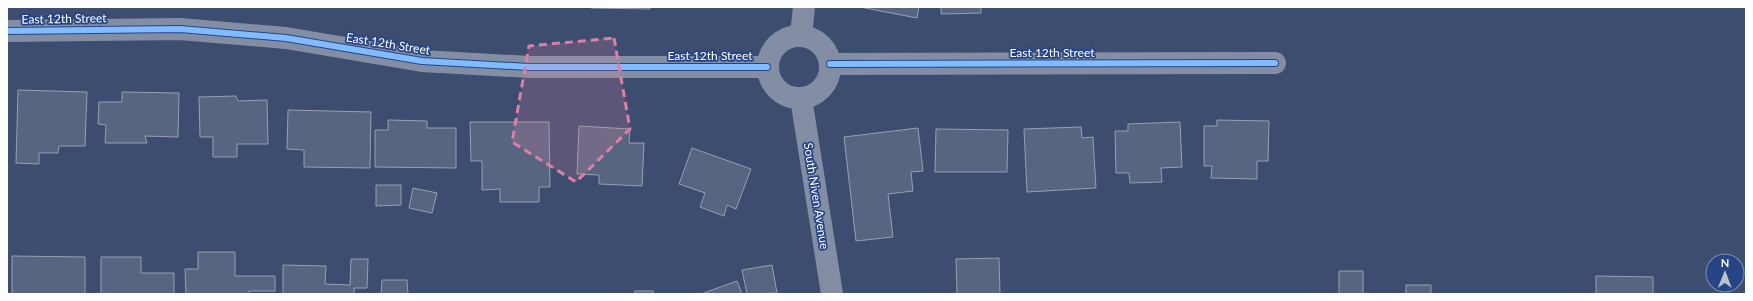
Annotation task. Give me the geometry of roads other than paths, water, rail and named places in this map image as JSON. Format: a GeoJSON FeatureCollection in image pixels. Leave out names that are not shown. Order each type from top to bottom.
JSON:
{"type":"FeatureCollection","features":[{"type":"Feature","properties":{"kind":"street"},"geometry":{"type":"LineString","coordinates":[[801,35],[804,7]]}},
{"type":"Feature","properties":{"kind":"street","name":"East 12th Street"},"geometry":{"type":"LineString","coordinates":[[7,31],[180,29],[286,38],[422,61],[529,67],[767,67]]}},
{"type":"Feature","properties":{"kind":"street"},"geometry":{"type":"LineString","coordinates":[[801,35],[811,38],[819,43],[826,51],[830,64],[827,80],[822,89],[814,95],[801,98],[794,98],[784,95],[775,88],[769,80],[767,67],[768,58],[772,49],[780,41],[790,36],[801,35]]}},
{"type":"Feature","properties":{"kind":"street","name":"East 12th Street"},"geometry":{"type":"LineString","coordinates":[[830,64],[1275,63]]}},
{"type":"Feature","properties":{"kind":"street","name":"South Niven Avenue"},"geometry":{"type":"LineString","coordinates":[[801,98],[832,294]]}}]}
